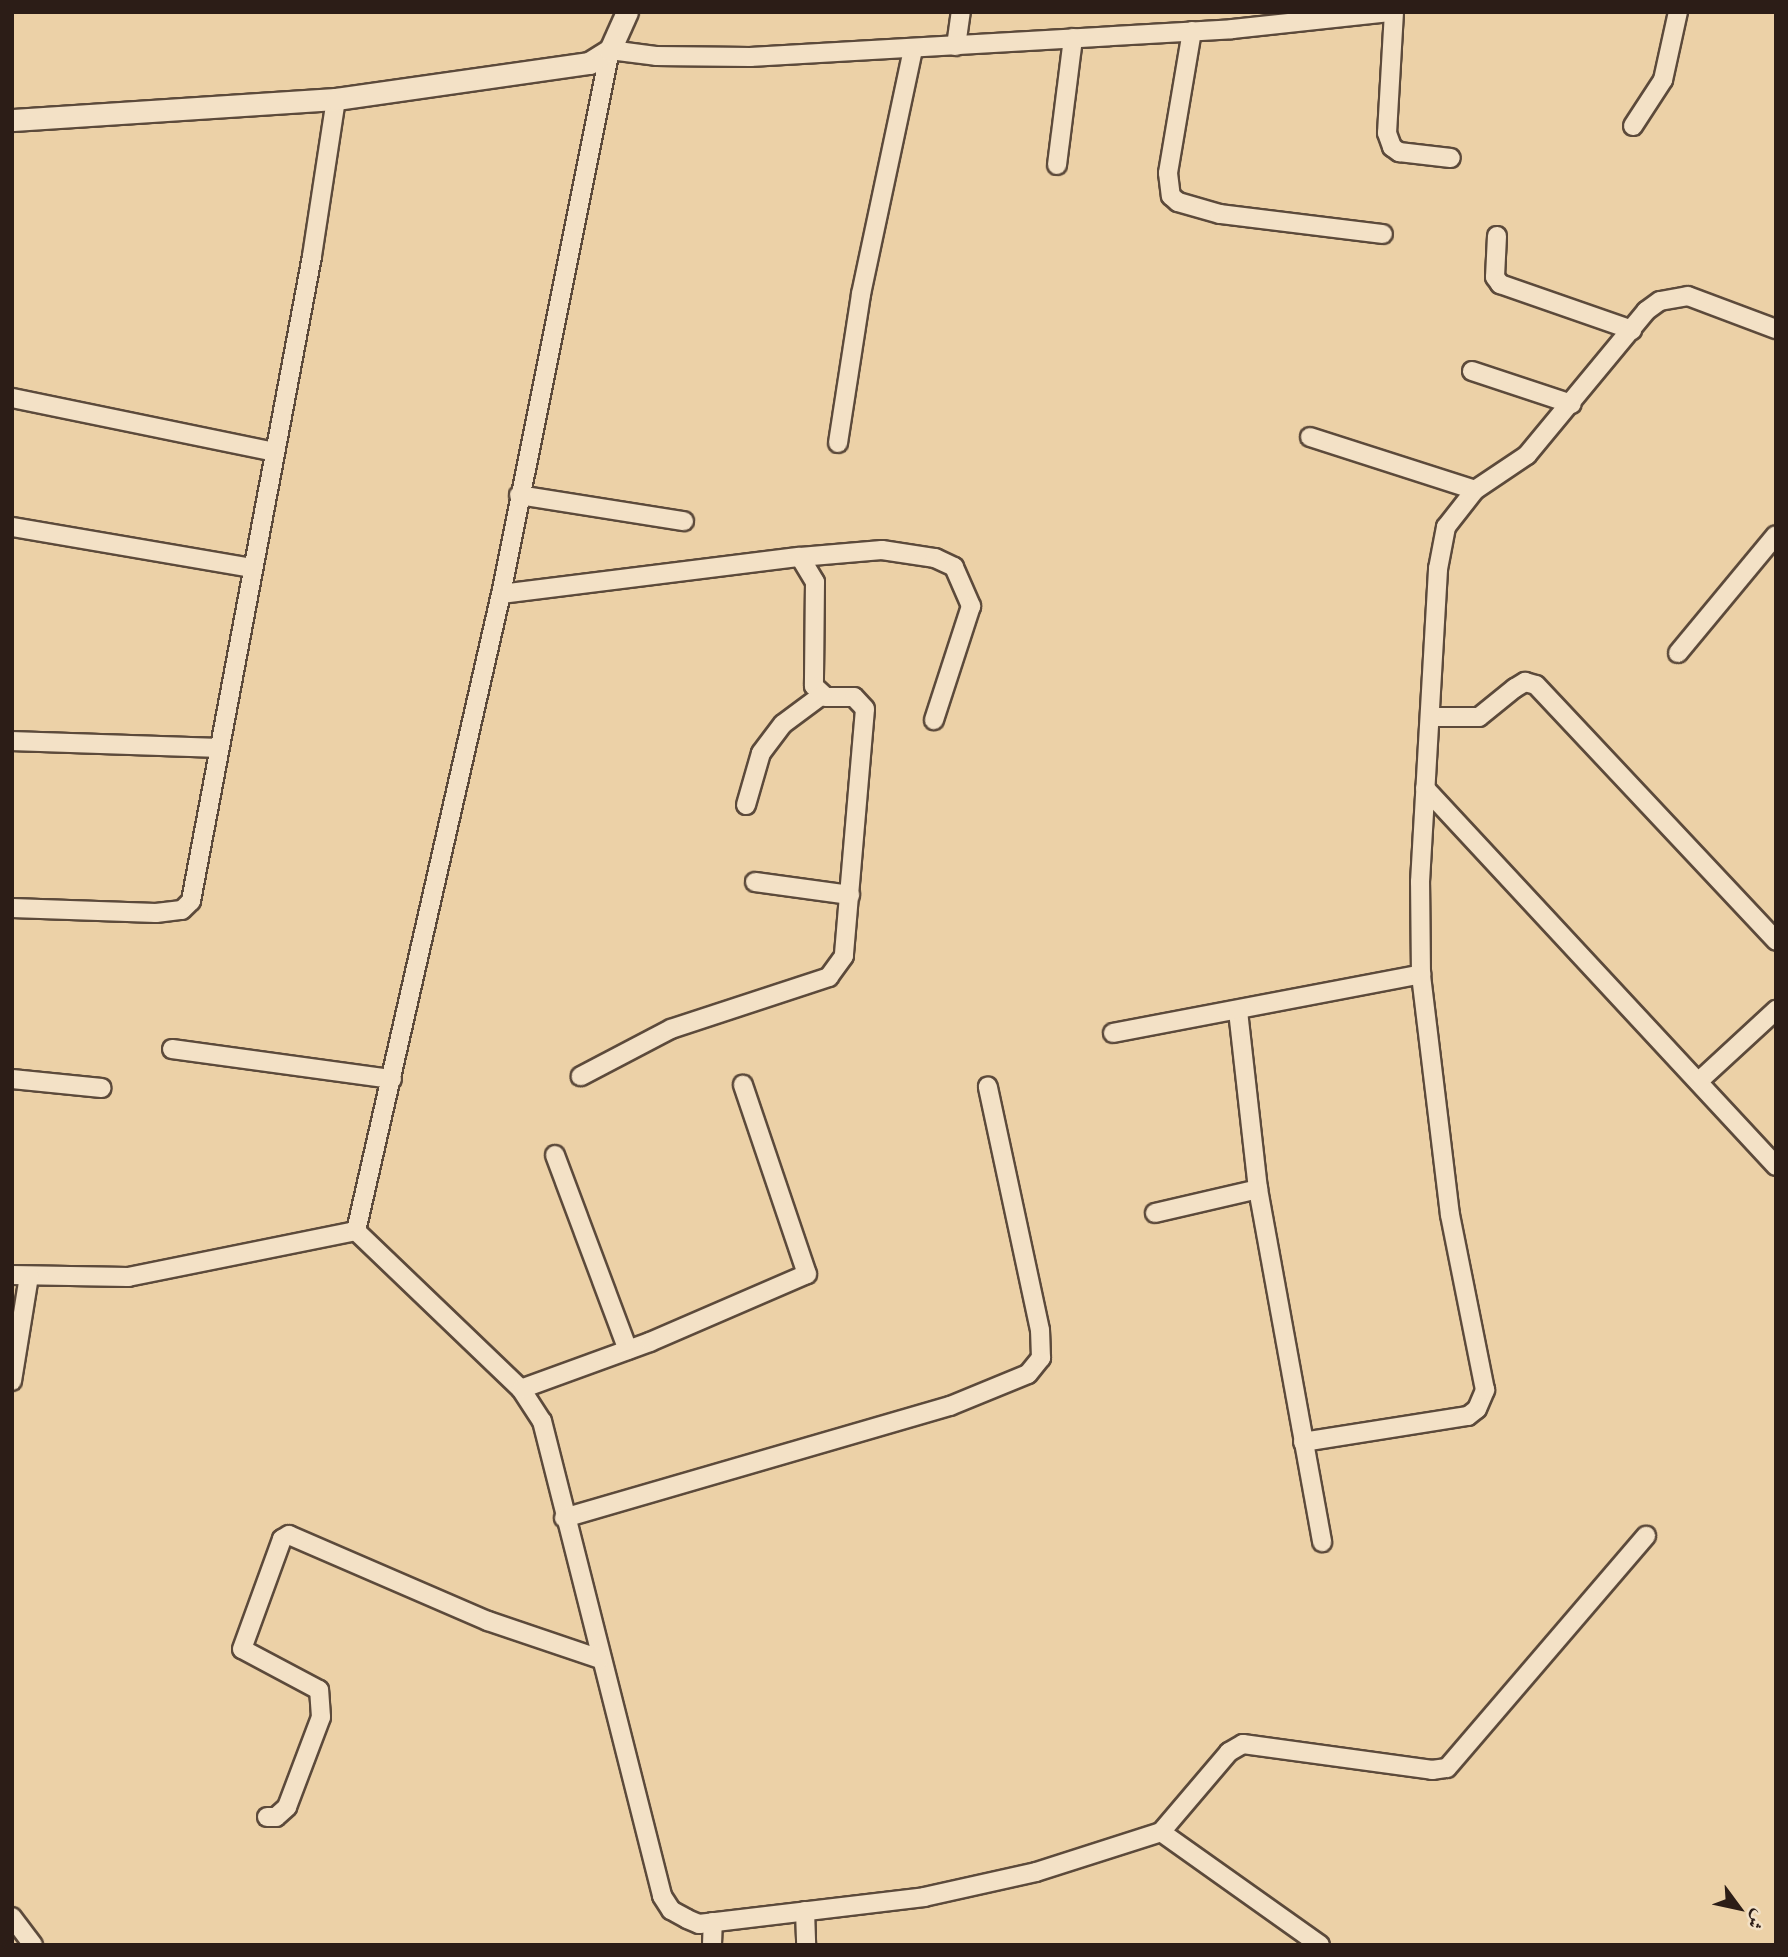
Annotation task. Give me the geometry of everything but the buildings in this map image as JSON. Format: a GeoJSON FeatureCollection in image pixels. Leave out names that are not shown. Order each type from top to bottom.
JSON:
{"type":"FeatureCollection","features":[{"type":"Feature","properties":{"kind":"street"},"geometry":{"type":"LineString","coordinates":[[356,1231],[501,594],[610,50],[627,12]]}},
{"type":"Feature","properties":{"kind":"street"},"geometry":{"type":"LineString","coordinates":[[956,46],[961,12]]}},
{"type":"Feature","properties":{"kind":"street"},"geometry":{"type":"LineString","coordinates":[[12,120],[336,99],[589,63],[610,50],[724,57],[912,49],[1192,31],[1233,20],[1392,12],[1388,133],[1392,147],[1399,152],[1451,158]]}},
{"type":"Feature","properties":{"kind":"street"},"geometry":{"type":"LineString","coordinates":[[1633,126],[1663,80],[1678,12]]}},
{"type":"Feature","properties":{"kind":"street"},"geometry":{"type":"LineString","coordinates":[[1192,31],[1168,173],[1171,196],[1178,202],[1220,214],[1383,234]]}},
{"type":"Feature","properties":{"kind":"street"},"geometry":{"type":"LineString","coordinates":[[1057,165],[1073,38]]}},
{"type":"Feature","properties":{"kind":"street"},"geometry":{"type":"LineString","coordinates":[[838,443],[861,294],[912,49]]}},
{"type":"Feature","properties":{"kind":"street"},"geometry":{"type":"LineString","coordinates":[[12,908],[156,913],[188,906],[275,452],[336,99]]}},
{"type":"Feature","properties":{"kind":"street"},"geometry":{"type":"LineString","coordinates":[[1497,236],[1495,277],[1500,284],[1632,330]]}},
{"type":"Feature","properties":{"kind":"street"},"geometry":{"type":"LineString","coordinates":[[1303,1442],[1468,1416],[1477,1409],[1485,1390],[1450,1215],[1421,974],[1426,788],[1441,540],[1475,490],[1527,454],[1572,404],[1646,311],[1674,295],[1688,296],[1776,329]]}},
{"type":"Feature","properties":{"kind":"street"},"geometry":{"type":"LineString","coordinates":[[1472,371],[1572,404]]}},
{"type":"Feature","properties":{"kind":"street"},"geometry":{"type":"LineString","coordinates":[[12,398],[275,452]]}},
{"type":"Feature","properties":{"kind":"street"},"geometry":{"type":"LineString","coordinates":[[1310,437],[1475,490]]}},
{"type":"Feature","properties":{"kind":"street"},"geometry":{"type":"LineString","coordinates":[[519,495],[684,522]]}},
{"type":"Feature","properties":{"kind":"street"},"geometry":{"type":"LineString","coordinates":[[12,527],[253,568]]}},
{"type":"Feature","properties":{"kind":"street"},"geometry":{"type":"LineString","coordinates":[[1678,653],[1776,535]]}},
{"type":"Feature","properties":{"kind":"street"},"geometry":{"type":"LineString","coordinates":[[501,594],[800,557],[882,550],[935,558],[954,567],[971,606],[934,720]]}},
{"type":"Feature","properties":{"kind":"street"},"geometry":{"type":"LineString","coordinates":[[800,557],[815,582],[813,674],[822,695]]}},
{"type":"Feature","properties":{"kind":"street"},"geometry":{"type":"LineString","coordinates":[[1432,717],[1479,717],[1525,682],[1536,685],[1776,941]]}},
{"type":"Feature","properties":{"kind":"street"},"geometry":{"type":"LineString","coordinates":[[581,1076],[671,1029],[829,977],[844,956],[864,709],[854,697],[822,695],[783,724],[761,753],[746,805]]}},
{"type":"Feature","properties":{"kind":"street"},"geometry":{"type":"LineString","coordinates":[[12,741],[219,748]]}},
{"type":"Feature","properties":{"kind":"street"},"geometry":{"type":"LineString","coordinates":[[1426,788],[1776,1166]]}},
{"type":"Feature","properties":{"kind":"street"},"geometry":{"type":"LineString","coordinates":[[755,882],[850,895]]}},
{"type":"Feature","properties":{"kind":"street"},"geometry":{"type":"LineString","coordinates":[[1113,1033],[1421,974]]}},
{"type":"Feature","properties":{"kind":"street"},"geometry":{"type":"LineString","coordinates":[[1699,1081],[1776,1010]]}},
{"type":"Feature","properties":{"kind":"street"},"geometry":{"type":"LineString","coordinates":[[1238,1011],[1258,1189],[1322,1542]]}},
{"type":"Feature","properties":{"kind":"street"},"geometry":{"type":"LineString","coordinates":[[172,1048],[392,1079]]}},
{"type":"Feature","properties":{"kind":"street"},"geometry":{"type":"LineString","coordinates":[[12,1079],[102,1088]]}},
{"type":"Feature","properties":{"kind":"street"},"geometry":{"type":"LineString","coordinates":[[521,1389],[628,1350],[807,1274],[743,1085]]}},
{"type":"Feature","properties":{"kind":"street"},"geometry":{"type":"LineString","coordinates":[[564,1518],[950,1406],[1028,1374],[1041,1358],[1040,1330],[988,1087]]}},
{"type":"Feature","properties":{"kind":"street"},"geometry":{"type":"LineString","coordinates":[[555,1156],[628,1350]]}},
{"type":"Feature","properties":{"kind":"street"},"geometry":{"type":"LineString","coordinates":[[1155,1213],[1258,1189]]}},
{"type":"Feature","properties":{"kind":"street"},"geometry":{"type":"LineString","coordinates":[[12,1381],[21,1276],[128,1277],[356,1231]]}},
{"type":"Feature","properties":{"kind":"street"},"geometry":{"type":"LineString","coordinates":[[356,1231],[521,1389],[542,1421],[564,1518],[662,1896],[671,1910],[687,1919],[713,1922],[805,1911],[949,1891],[1036,1872],[1161,1832],[1229,1752],[1243,1744],[1432,1770],[1447,1768],[1646,1536]]}},
{"type":"Feature","properties":{"kind":"street"},"geometry":{"type":"LineString","coordinates":[[267,1817],[276,1817],[287,1807],[321,1717],[319,1690],[242,1648],[282,1539],[289,1535],[488,1621],[600,1658]]}},
{"type":"Feature","properties":{"kind":"street"},"geometry":{"type":"LineString","coordinates":[[1161,1832],[1320,1945]]}},
{"type":"Feature","properties":{"kind":"street"},"geometry":{"type":"LineString","coordinates":[[805,1911],[806,1945]]}},
{"type":"Feature","properties":{"kind":"street"},"geometry":{"type":"LineString","coordinates":[[12,1917],[33,1945]]}},
{"type":"Feature","properties":{"kind":"street"},"geometry":{"type":"LineString","coordinates":[[712,1945],[713,1922]]}}]}
